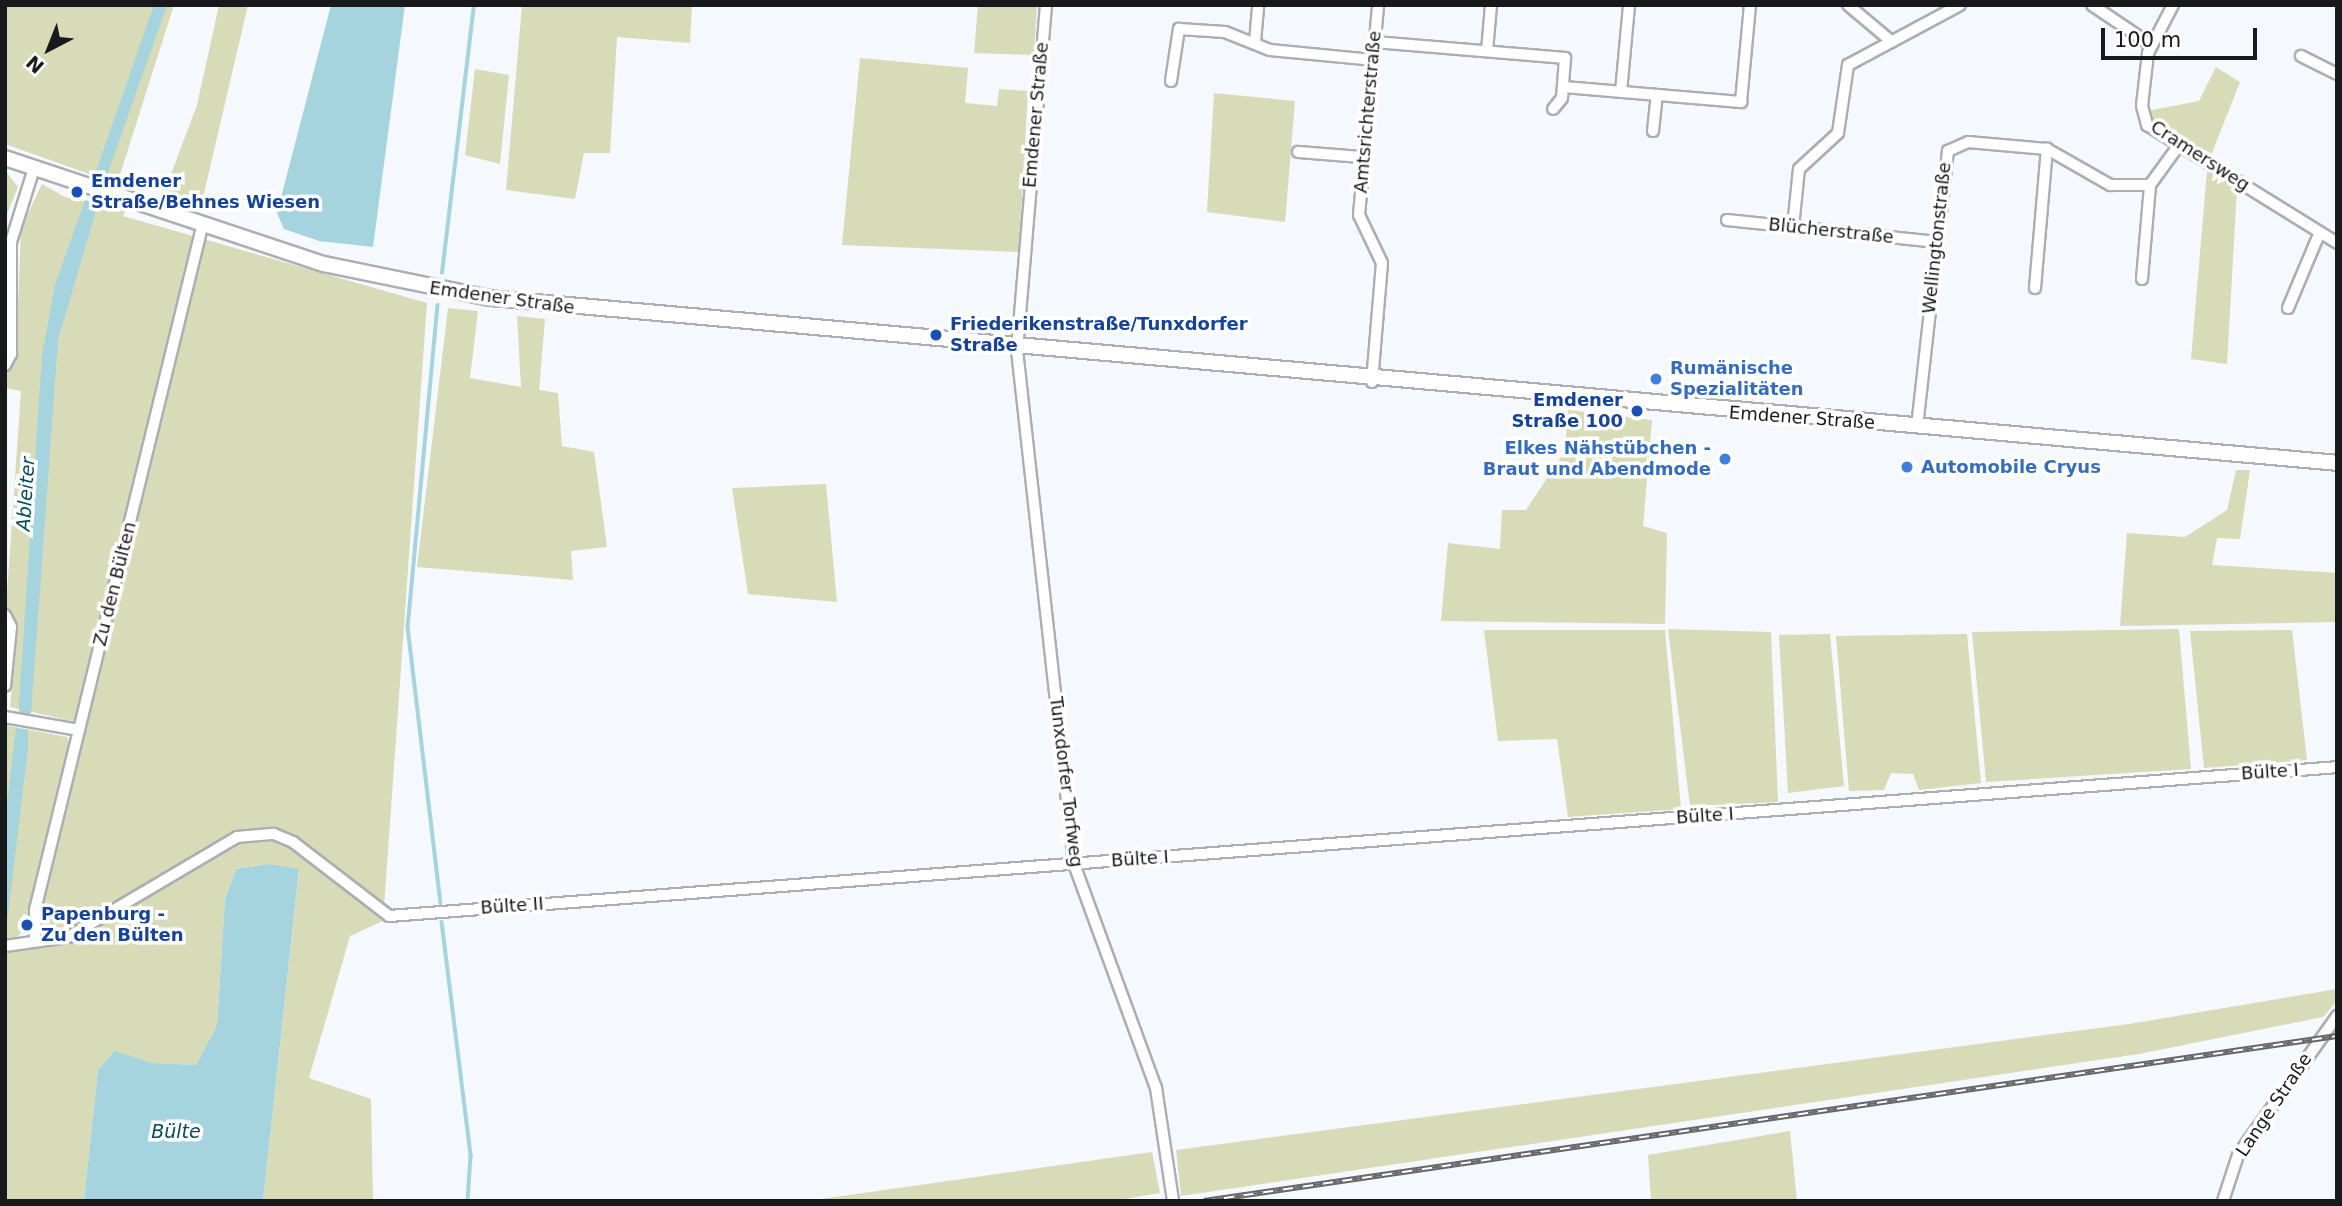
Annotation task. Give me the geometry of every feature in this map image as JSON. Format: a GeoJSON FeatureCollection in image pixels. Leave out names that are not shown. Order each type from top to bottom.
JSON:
{"type":"FeatureCollection","features":[{"type":"Feature","properties":{"kind":"street","name":"Emdener Straße"},"geometry":{"type":"LineString","coordinates":[[1017,350],[1046,5]]}},
{"type":"Feature","properties":{"kind":"street"},"geometry":{"type":"LineString","coordinates":[[1255,42],[1258,5]]}},
{"type":"Feature","properties":{"kind":"street","name":"Amtsrichterstraße"},"geometry":{"type":"LineString","coordinates":[[1372,382],[1382,262],[1359,215],[1362,157],[1378,5]]}},
{"type":"Feature","properties":{"kind":"street"},"geometry":{"type":"LineString","coordinates":[[1487,51],[1491,5]]}},
{"type":"Feature","properties":{"kind":"street"},"geometry":{"type":"LineString","coordinates":[[1621,92],[1629,5]]}},
{"type":"Feature","properties":{"kind":"street"},"geometry":{"type":"LineString","coordinates":[[1563,87],[1741,102],[1750,5]]}},
{"type":"Feature","properties":{"kind":"street"},"geometry":{"type":"LineString","coordinates":[[1848,5],[1892,42]]}},
{"type":"Feature","properties":{"kind":"street"},"geometry":{"type":"LineString","coordinates":[[1793,227],[1799,169],[1838,133],[1848,65],[1960,5]]}},
{"type":"Feature","properties":{"kind":"street"},"geometry":{"type":"LineString","coordinates":[[2092,5],[2150,44]]}},
{"type":"Feature","properties":{"kind":"street","name":"Cramersweg"},"geometry":{"type":"LineString","coordinates":[[2173,5],[2150,44],[2142,106],[2147,125],[2337,243]]}},
{"type":"Feature","properties":{"kind":"street"},"geometry":{"type":"LineString","coordinates":[[1171,81],[1179,29],[1225,32],[1270,50],[1373,60]]}},
{"type":"Feature","properties":{"kind":"street"},"geometry":{"type":"LineString","coordinates":[[1375,42],[1565,58],[1563,87],[1553,109]]}},
{"type":"Feature","properties":{"kind":"street"},"geometry":{"type":"LineString","coordinates":[[2301,56],[2337,74]]}},
{"type":"Feature","properties":{"kind":"street"},"geometry":{"type":"LineString","coordinates":[[1653,131],[1657,95]]}},
{"type":"Feature","properties":{"kind":"street","name":"Wellingtonstraße"},"geometry":{"type":"LineString","coordinates":[[1917,427],[1942,168],[1955,144],[2047,149],[2110,185],[2150,184]]}},
{"type":"Feature","properties":{"kind":"street"},"geometry":{"type":"LineString","coordinates":[[2142,279],[2150,184],[2179,145]]}},
{"type":"Feature","properties":{"kind":"street"},"geometry":{"type":"LineString","coordinates":[[2035,288],[2047,149]]}},
{"type":"Feature","properties":{"kind":"street"},"geometry":{"type":"LineString","coordinates":[[1298,152],[1362,157]]}},
{"type":"Feature","properties":{"kind":"street","name":"Emdener Straße"},"geometry":{"type":"LineString","coordinates":[[5,158],[202,227],[324,264],[477,296],[1017,350],[1372,382],[2337,463]]}},
{"type":"Feature","properties":{"kind":"street"},"geometry":{"type":"LineString","coordinates":[[5,365],[8,281],[16,212],[34,168]]}},
{"type":"Feature","properties":{"kind":"street","name":"Blücherstraße"},"geometry":{"type":"LineString","coordinates":[[1727,220],[1935,242]]}},
{"type":"Feature","properties":{"kind":"street","name":"Zu den Bülten"},"geometry":{"type":"LineString","coordinates":[[34,941],[35,910],[202,227]]}},
{"type":"Feature","properties":{"kind":"street"},"geometry":{"type":"LineString","coordinates":[[2288,308],[2320,232]]}},
{"type":"Feature","properties":{"kind":"street","name":"Tunxdorfer Torfweg"},"geometry":{"type":"LineString","coordinates":[[1017,350],[1074,864],[1156,1087],[1173,1201]]}},
{"type":"Feature","properties":{"kind":"street"},"geometry":{"type":"LineString","coordinates":[[5,615],[11,627],[5,686]]}},
{"type":"Feature","properties":{"kind":"street"},"geometry":{"type":"LineString","coordinates":[[5,717],[79,730]]}},
{"type":"Feature","properties":{"kind":"street","name":"Bülte I"},"geometry":{"type":"LineString","coordinates":[[1074,864],[2337,767]]}},
{"type":"Feature","properties":{"kind":"street","name":"Bülte II"},"geometry":{"type":"LineString","coordinates":[[5,946],[68,937],[237,837],[261,835],[293,842],[388,916],[1074,864]]}},
{"type":"Feature","properties":{"kind":"street","name":"Lange Straße"},"geometry":{"type":"LineString","coordinates":[[2223,1201],[2238,1155],[2337,1016]]}},
{"type":"Feature","properties":{"kind":"green space"},"geometry":{"type":"Polygon","coordinates":[[[5,5],[174,5],[117,184],[5,144],[5,5]]]}},
{"type":"Feature","properties":{"kind":"green space"},"geometry":{"type":"Polygon","coordinates":[[[219,5],[248,5],[201,206],[162,198],[197,105],[219,5]]]}},
{"type":"Feature","properties":{"kind":"green space"},"geometry":{"type":"Polygon","coordinates":[[[522,5],[692,5],[690,43],[617,37],[610,153],[584,153],[575,199],[506,190],[522,5]]]}},
{"type":"Feature","properties":{"kind":"green space"},"geometry":{"type":"Polygon","coordinates":[[[978,5],[1037,5],[1034,55],[974,53],[978,5]]]}},
{"type":"Feature","properties":{"kind":"green space"},"geometry":{"type":"Polygon","coordinates":[[[860,58],[968,68],[965,103],[997,106],[999,89],[1028,91],[1019,252],[842,245],[860,58]]]}},
{"type":"Feature","properties":{"kind":"green space"},"geometry":{"type":"Polygon","coordinates":[[[2216,67],[2240,82],[2210,158],[2154,124],[2147,111],[2199,101],[2216,67]]]}},
{"type":"Feature","properties":{"kind":"green space"},"geometry":{"type":"Polygon","coordinates":[[[475,69],[509,75],[500,164],[465,155],[475,69]]]}},
{"type":"Feature","properties":{"kind":"green space"},"geometry":{"type":"Polygon","coordinates":[[[1214,93],[1295,101],[1285,222],[1207,212],[1214,93]]]}},
{"type":"Feature","properties":{"kind":"green space"},"geometry":{"type":"Polygon","coordinates":[[[5,170],[18,187],[7,214],[5,213],[5,170]]]}},
{"type":"Feature","properties":{"kind":"green space"},"geometry":{"type":"Polygon","coordinates":[[[2207,171],[2237,189],[2227,364],[2191,359],[2207,171]]]}},
{"type":"Feature","properties":{"kind":"green space"},"geometry":{"type":"Polygon","coordinates":[[[42,184],[65,197],[125,211],[123,216],[427,303],[383,921],[350,936],[309,1078],[371,1099],[373,1201],[263,1201],[299,870],[269,864],[236,869],[225,899],[217,1025],[196,1065],[152,1063],[115,1052],[98,1070],[84,1201],[5,1201],[5,954],[52,942],[51,933],[38,927],[37,910],[85,724],[10,707],[17,626],[6,608],[21,391],[5,388],[5,374],[16,362],[21,228],[42,184]]]}},
{"type":"Feature","properties":{"kind":"green space"},"geometry":{"type":"Polygon","coordinates":[[[448,308],[478,311],[470,378],[521,387],[517,316],[545,319],[539,390],[558,393],[562,446],[594,452],[607,547],[571,551],[573,580],[417,567],[448,308]]]}},
{"type":"Feature","properties":{"kind":"green space"},"geometry":{"type":"Polygon","coordinates":[[[1568,410],[1652,420],[1643,526],[1667,533],[1665,624],[1441,621],[1448,543],[1500,549],[1502,510],[1526,510],[1565,451],[1568,410]]]}},
{"type":"Feature","properties":{"kind":"green space"},"geometry":{"type":"Polygon","coordinates":[[[2236,470],[2250,470],[2240,539],[2217,538],[2212,565],[2337,573],[2337,622],[2120,626],[2127,533],[2185,537],[2227,510],[2236,470]]]}},
{"type":"Feature","properties":{"kind":"green space"},"geometry":{"type":"Polygon","coordinates":[[[826,484],[837,602],[748,594],[732,488],[826,484]]]}},
{"type":"Feature","properties":{"kind":"green space"},"geometry":{"type":"Polygon","coordinates":[[[1668,629],[1771,632],[1778,802],[1690,806],[1668,629]]]}},
{"type":"Feature","properties":{"kind":"green space"},"geometry":{"type":"Polygon","coordinates":[[[2179,629],[2191,769],[1986,782],[1972,632],[2179,629]]]}},
{"type":"Feature","properties":{"kind":"green space"},"geometry":{"type":"Polygon","coordinates":[[[1484,630],[1665,630],[1681,809],[1568,817],[1557,739],[1498,741],[1484,630]]]}},
{"type":"Feature","properties":{"kind":"green space"},"geometry":{"type":"Polygon","coordinates":[[[2292,630],[2307,760],[2204,768],[2190,631],[2292,630]]]}},
{"type":"Feature","properties":{"kind":"green space"},"geometry":{"type":"Polygon","coordinates":[[[1830,634],[1844,786],[1788,793],[1779,635],[1830,634]]]}},
{"type":"Feature","properties":{"kind":"green space"},"geometry":{"type":"Polygon","coordinates":[[[1967,634],[1981,783],[1919,790],[1913,774],[1891,773],[1884,790],[1849,791],[1836,636],[1967,634]]]}},
{"type":"Feature","properties":{"kind":"green space"},"geometry":{"type":"Polygon","coordinates":[[[5,725],[67,737],[71,747],[29,915],[23,914],[20,927],[26,928],[15,939],[5,939],[5,725]]]}},
{"type":"Feature","properties":{"kind":"green space"},"geometry":{"type":"Polygon","coordinates":[[[2337,989],[2337,1001],[2323,1017],[2139,1054],[1181,1196],[1176,1150],[2129,1024],[2337,989]]]}},
{"type":"Feature","properties":{"kind":"green space"},"geometry":{"type":"Polygon","coordinates":[[[1790,1131],[1797,1201],[1651,1201],[1648,1155],[1790,1131]]]}},
{"type":"Feature","properties":{"kind":"green space"},"geometry":{"type":"Polygon","coordinates":[[[1152,1152],[1160,1193],[1112,1201],[807,1201],[1152,1152]]]}},
{"type":"Feature","properties":{"kind":"water"},"geometry":{"type":"Polygon","coordinates":[[[154,5],[167,5],[105,181],[94,177],[154,5]]]}},
{"type":"Feature","properties":{"kind":"water"},"geometry":{"type":"Polygon","coordinates":[[[331,5],[405,5],[373,247],[319,241],[284,229],[277,213],[331,5]]]}},
{"type":"Feature","properties":{"kind":"water"},"geometry":{"type":"Polygon","coordinates":[[[85,200],[98,204],[58,340],[31,714],[19,713],[42,355],[55,285],[85,200]]]}},
{"type":"Feature","properties":{"kind":"water"},"geometry":{"type":"Polygon","coordinates":[[[16,728],[28,730],[28,749],[5,939],[5,818],[16,728]]]}},
{"type":"Feature","properties":{"kind":"water","name":"Bülte"},"geometry":{"type":"Polygon","coordinates":[[[269,864],[299,869],[263,1201],[84,1201],[98,1070],[115,1051],[152,1063],[196,1065],[217,1025],[225,899],[236,869],[269,864]]]}},
{"type":"Feature","properties":{"kind":"waterway"},"geometry":{"type":"LineString","coordinates":[[442,273],[474,5]]}},
{"type":"Feature","properties":{"kind":"waterway"},"geometry":{"type":"LineString","coordinates":[[438,305],[408,627],[441,903]]}},
{"type":"Feature","properties":{"kind":"waterway"},"geometry":{"type":"LineString","coordinates":[[442,922],[471,1156],[468,1201]]}},
{"type":"Feature","properties":{"kind":"railway"},"geometry":{"type":"LineString","coordinates":[[1204,1201],[2337,1036]]}},
{"type":"Feature","properties":{"kind":"place","name":"Emdener Straße/Behnes Wiesen"},"geometry":{"type":"Point","coordinates":[77,192]}},
{"type":"Feature","properties":{"kind":"place","name":"Friederikenstraße/Tunxdorfer Straße"},"geometry":{"type":"Point","coordinates":[936,335]}},
{"type":"Feature","properties":{"kind":"place","name":"Rumänische Spezialitäten"},"geometry":{"type":"Point","coordinates":[1656,379]}},
{"type":"Feature","properties":{"kind":"place","name":"Emdener Straße 100"},"geometry":{"type":"Point","coordinates":[1637,411]}},
{"type":"Feature","properties":{"kind":"place","name":"Elkes Nähstübchen - Braut und Abendmode"},"geometry":{"type":"Point","coordinates":[1725,459]}},
{"type":"Feature","properties":{"kind":"place","name":"Automobile Cryus"},"geometry":{"type":"Point","coordinates":[1907,467]}},
{"type":"Feature","properties":{"kind":"place","name":"Papenburg - Zu den Bülten"},"geometry":{"type":"Point","coordinates":[27,925]}},
{"type":"Feature","properties":{"kind":"water label","name":"Ableiter"},"geometry":{"type":"Point","coordinates":[26,494]}}]}
